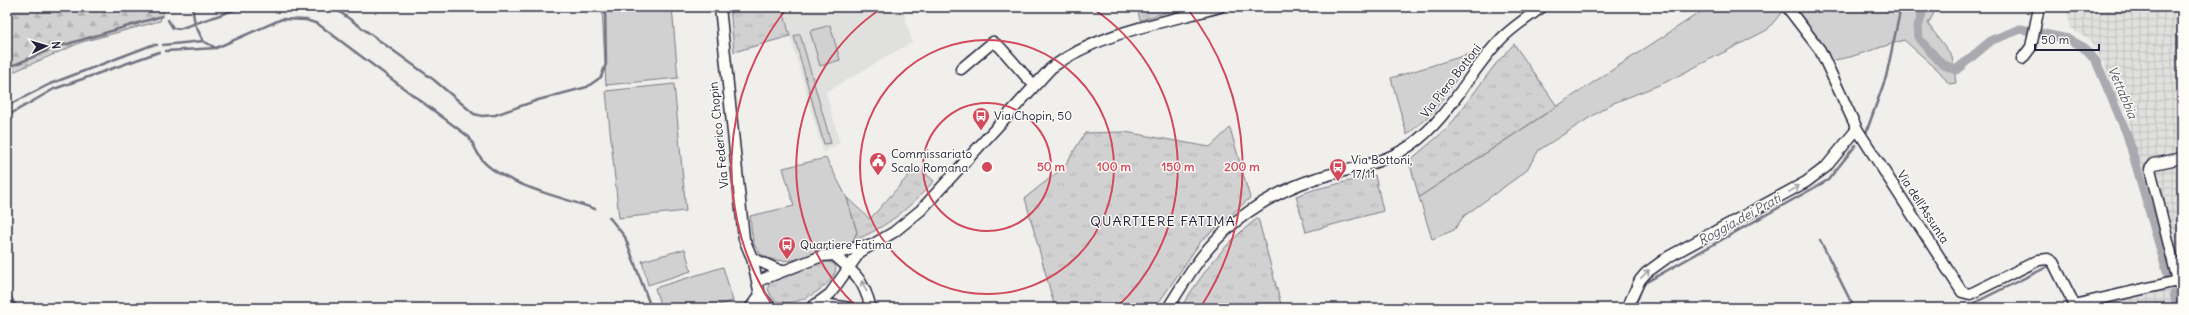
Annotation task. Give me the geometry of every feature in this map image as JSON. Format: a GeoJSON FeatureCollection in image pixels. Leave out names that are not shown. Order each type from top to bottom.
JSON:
{"type":"FeatureCollection","features":[{"type":"Feature","properties":{"kind":"street","name":"Via Federico Chopin"},"geometry":{"type":"LineString","coordinates":[[720,7],[742,230],[746,247],[752,258],[760,295]]}},
{"type":"Feature","properties":{"kind":"street"},"geometry":{"type":"LineString","coordinates":[[811,308],[830,294],[845,269],[860,252],[894,232],[917,214],[1051,68],[1067,56],[1092,43],[1220,7]]}},
{"type":"Feature","properties":{"kind":"street","name":"Via Piero Bottoni"},"geometry":{"type":"LineString","coordinates":[[1168,308],[1214,242],[1255,208],[1302,184],[1389,156],[1410,146],[1425,134],[1450,108],[1499,41],[1542,7]]}},
{"type":"Feature","properties":{"kind":"street","name":"Via dell'Assunta"},"geometry":{"type":"LineString","coordinates":[[1787,7],[1820,50],[1857,129],[1964,294],[1970,294],[2039,260],[2048,259],[2053,262],[2075,307]]}},
{"type":"Feature","properties":{"kind":"street"},"geometry":{"type":"LineString","coordinates":[[2022,59],[2028,52],[2033,38],[2039,7]]}},
{"type":"Feature","properties":{"kind":"street"},"geometry":{"type":"LineString","coordinates":[[961,69],[993,42],[1000,47],[1029,80]]}},
{"type":"Feature","properties":{"kind":"street"},"geometry":{"type":"LineString","coordinates":[[1627,308],[1635,289],[1646,273],[1668,257],[1806,182],[1826,167],[1857,129]]}},
{"type":"Feature","properties":{"kind":"street"},"geometry":{"type":"LineString","coordinates":[[2075,307],[2180,281],[2150,169],[2154,164],[2182,158]]}},
{"type":"Feature","properties":{"kind":"street"},"geometry":{"type":"LineString","coordinates":[[758,281],[822,256],[834,255],[860,246],[868,246]]}},
{"type":"Feature","properties":{"kind":"street"},"geometry":{"type":"LineString","coordinates":[[834,255],[845,269],[863,284],[871,308]]}},
{"type":"Feature","properties":{"kind":"street"},"geometry":{"type":"LineString","coordinates":[[752,258],[781,271]]}},
{"type":"Feature","properties":{"kind":"street"},"geometry":{"type":"LineString","coordinates":[[750,308],[760,295],[771,308]]}},
{"type":"Feature","properties":{"kind":"street"},"geometry":{"type":"LineString","coordinates":[[820,308],[830,306],[850,308]]}},
{"type":"Feature","properties":{"kind":"shaded area"},"geometry":{"type":"Polygon","coordinates":[[[782,7],[902,7],[912,42],[826,92],[840,143],[823,152],[782,7]]]}},
{"type":"Feature","properties":{"kind":"shaded area"},"geometry":{"type":"Polygon","coordinates":[[[2067,7],[2182,7],[2182,277],[2172,280],[2125,110],[2117,99],[2104,63],[2089,40],[2070,28],[2067,7]]]}},
{"type":"Feature","properties":{"kind":"shaded area"},"geometry":{"type":"Polygon","coordinates":[[[2182,285],[2182,308],[2079,308],[2182,285]]]}},
{"type":"Feature","properties":{"kind":"green space"},"geometry":{"type":"Polygon","coordinates":[[[7,7],[165,7],[160,21],[82,42],[13,72],[7,46],[7,7]]]}},
{"type":"Feature","properties":{"kind":"green space"},"geometry":{"type":"Polygon","coordinates":[[[602,7],[672,7],[678,78],[606,85],[602,7]]]}},
{"type":"Feature","properties":{"kind":"green space"},"geometry":{"type":"Polygon","coordinates":[[[730,7],[782,7],[790,36],[734,52],[730,7]]]}},
{"type":"Feature","properties":{"kind":"green space"},"geometry":{"type":"Polygon","coordinates":[[[1137,7],[1185,7],[1140,20],[1137,7]]]}},
{"type":"Feature","properties":{"kind":"green space"},"geometry":{"type":"Polygon","coordinates":[[[1708,7],[1779,7],[1782,12],[1767,30],[1664,83],[1611,104],[1539,150],[1526,171],[1464,216],[1454,230],[1432,239],[1419,197],[1708,7]]]}},
{"type":"Feature","properties":{"kind":"green space"},"geometry":{"type":"Polygon","coordinates":[[[1813,7],[1937,7],[1928,24],[1952,56],[1956,83],[1949,84],[1939,71],[1904,40],[1850,57],[1830,61],[1824,46],[1798,12],[1813,7]]]}},
{"type":"Feature","properties":{"kind":"green space"},"geometry":{"type":"Polygon","coordinates":[[[830,25],[840,60],[820,66],[810,31],[830,25]]]}},
{"type":"Feature","properties":{"kind":"green space"},"geometry":{"type":"Polygon","coordinates":[[[800,34],[831,143],[824,144],[794,36],[800,34]]]}},
{"type":"Feature","properties":{"kind":"green space"},"geometry":{"type":"Polygon","coordinates":[[[1514,44],[1557,106],[1419,197],[1409,161],[1448,128],[1494,66],[1514,44]]]}},
{"type":"Feature","properties":{"kind":"green space"},"geometry":{"type":"Polygon","coordinates":[[[1476,52],[1433,112],[1407,135],[1391,78],[1476,52]]]}},
{"type":"Feature","properties":{"kind":"green space"},"geometry":{"type":"Polygon","coordinates":[[[674,84],[686,211],[619,218],[606,91],[674,84]]]}},
{"type":"Feature","properties":{"kind":"green space"},"geometry":{"type":"Polygon","coordinates":[[[1230,128],[1250,198],[1201,241],[1155,308],[1055,308],[1025,198],[1064,167],[1085,133],[1125,132],[1210,147],[1230,128]]]}},
{"type":"Feature","properties":{"kind":"green space"},"geometry":{"type":"Polygon","coordinates":[[[826,158],[847,198],[857,232],[853,241],[800,259],[785,261],[772,259],[762,254],[754,244],[750,216],[794,206],[783,168],[826,158]]]}},
{"type":"Feature","properties":{"kind":"green space"},"geometry":{"type":"Polygon","coordinates":[[[917,166],[934,181],[915,200],[888,223],[853,241],[857,232],[847,198],[870,219],[917,166]]]}},
{"type":"Feature","properties":{"kind":"green space"},"geometry":{"type":"Polygon","coordinates":[[[1375,175],[1383,211],[1306,232],[1296,196],[1316,189],[1375,175]]]}},
{"type":"Feature","properties":{"kind":"green space"},"geometry":{"type":"Polygon","coordinates":[[[1258,218],[1282,308],[1180,308],[1206,270],[1223,249],[1258,218]]]}},
{"type":"Feature","properties":{"kind":"green space"},"geometry":{"type":"Polygon","coordinates":[[[685,249],[691,271],[648,285],[642,261],[685,249]]]}},
{"type":"Feature","properties":{"kind":"green space"},"geometry":{"type":"Polygon","coordinates":[[[820,262],[832,263],[836,268],[833,276],[814,294],[801,300],[787,303],[775,300],[771,295],[768,289],[770,281],[820,262]]]}},
{"type":"Feature","properties":{"kind":"green space"},"geometry":{"type":"Polygon","coordinates":[[[723,267],[733,301],[708,308],[661,308],[655,288],[723,267]]]}},
{"type":"Feature","properties":{"kind":"waterway"},"geometry":{"type":"LineString","coordinates":[[192,7],[195,24],[203,41]]}},
{"type":"Feature","properties":{"kind":"waterway"},"geometry":{"type":"LineString","coordinates":[[168,20],[173,28],[179,29],[243,7]]}},
{"type":"Feature","properties":{"kind":"waterway"},"geometry":{"type":"LineString","coordinates":[[333,7],[434,80],[474,114],[482,116],[495,115],[538,100],[587,87],[601,77],[606,64],[605,8]]}},
{"type":"Feature","properties":{"kind":"waterway","name":"Roggia dei Prati"},"geometry":{"type":"LineString","coordinates":[[1866,133],[1886,77],[1901,7]]}},
{"type":"Feature","properties":{"kind":"waterway","name":"Vettabbia"},"geometry":{"type":"LineString","coordinates":[[1924,7],[1918,27],[1919,39],[1942,64],[1956,70],[1992,40],[2021,29],[2068,39],[2083,47],[2096,61],[2127,134],[2168,275]]}},
{"type":"Feature","properties":{"kind":"waterway"},"geometry":{"type":"LineString","coordinates":[[7,68],[54,48],[162,16]]}},
{"type":"Feature","properties":{"kind":"waterway"},"geometry":{"type":"LineString","coordinates":[[166,51],[216,48],[282,19],[306,20],[318,24],[469,137],[481,159],[497,172],[538,191],[595,209]]}},
{"type":"Feature","properties":{"kind":"waterway"},"geometry":{"type":"LineString","coordinates":[[163,45],[203,41],[216,48]]}},
{"type":"Feature","properties":{"kind":"waterway"},"geometry":{"type":"LineString","coordinates":[[7,106],[50,84],[152,45],[157,45]]}},
{"type":"Feature","properties":{"kind":"waterway"},"geometry":{"type":"LineString","coordinates":[[7,116],[54,89],[159,52]]}},
{"type":"Feature","properties":{"kind":"waterway","name":"Roggia dei Prati"},"geometry":{"type":"LineString","coordinates":[[1634,308],[1643,284],[1828,180],[1856,145]]}},
{"type":"Feature","properties":{"kind":"waterway"},"geometry":{"type":"LineString","coordinates":[[609,217],[625,237],[651,308]]}},
{"type":"Feature","properties":{"kind":"waterway"},"geometry":{"type":"LineString","coordinates":[[1820,240],[1854,308]]}},
{"type":"Feature","properties":{"kind":"waterway"},"geometry":{"type":"LineString","coordinates":[[1972,304],[2049,266]]}},
{"type":"Feature","properties":{"kind":"waterway"},"geometry":{"type":"LineString","coordinates":[[7,291],[17,308]]}},
{"type":"Feature","properties":{"kind":"waterway","name":"Vettabbia"},"geometry":{"type":"LineString","coordinates":[[2174,294],[2178,308]]}},
{"type":"Feature","properties":{"kind":"waterway"},"geometry":{"type":"LineString","coordinates":[[1964,308],[1968,306]]}},
{"type":"Feature","properties":{"kind":"place","name":"Via Chopin, 50"},"geometry":{"type":"Point","coordinates":[981,131]}},
{"type":"Feature","properties":{"kind":"place","name":"Commissariato Scalo Romana"},"geometry":{"type":"Point","coordinates":[878,176]}},
{"type":"Feature","properties":{"kind":"place","name":"Via Bottoni, 17/11"},"geometry":{"type":"Point","coordinates":[1338,182]}},
{"type":"Feature","properties":{"kind":"place","name":"Quartiere Fatima"},"geometry":{"type":"Point","coordinates":[787,260]}},
{"type":"Feature","properties":{"kind":"district","name":"QUARTIERE FATIMA"},"geometry":{"type":"Point","coordinates":[1163,221]}}]}
